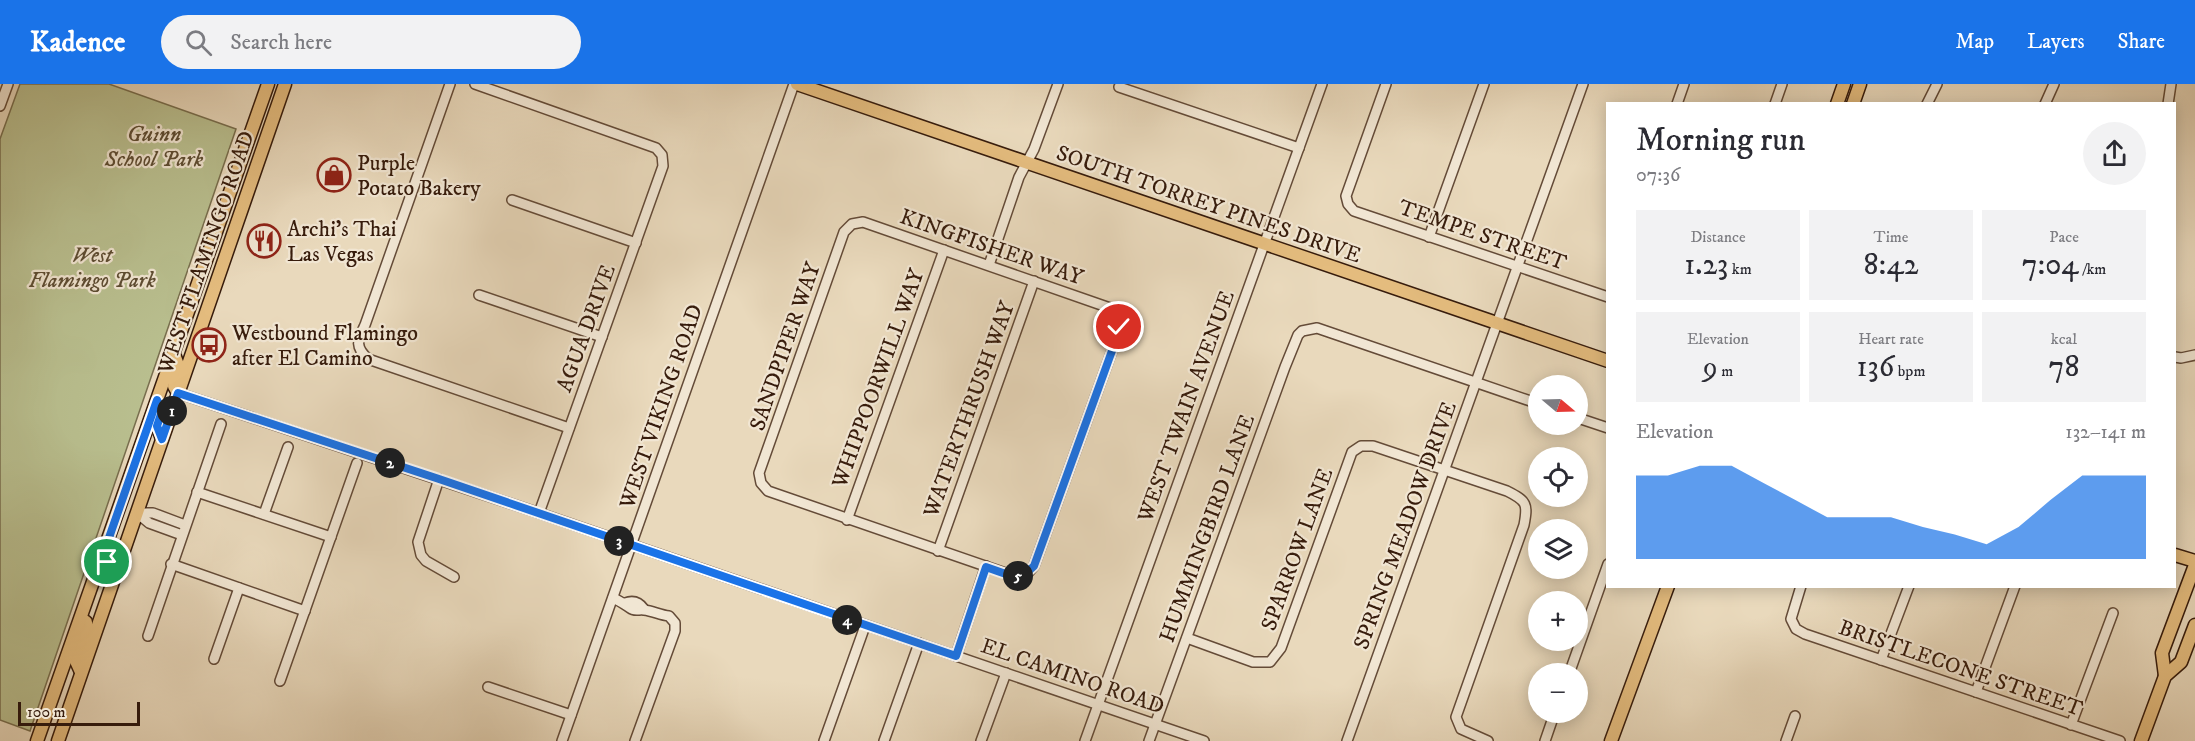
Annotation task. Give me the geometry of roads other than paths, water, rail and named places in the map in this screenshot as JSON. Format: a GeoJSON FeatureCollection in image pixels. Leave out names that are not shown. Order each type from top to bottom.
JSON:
{"type":"FeatureCollection","features":[{"type":"Feature","properties":{"kind":"main road","name":"WEST FLAMINGO ROAD"},"geometry":{"type":"LineString","coordinates":[[37,741],[268,84]]}},
{"type":"Feature","properties":{"kind":"main road"},"geometry":{"type":"LineString","coordinates":[[259,159],[255,157],[254,148],[266,111],[268,84]]}},
{"type":"Feature","properties":{"kind":"main road","name":"WEST FLAMINGO ROAD"},"geometry":{"type":"LineString","coordinates":[[58,741],[285,84]]}},
{"type":"Feature","properties":{"kind":"main road","name":"SOUTH TORREY PINES DRIVE"},"geometry":{"type":"LineString","coordinates":[[795,84],[1606,360]]}},
{"type":"Feature","properties":{"kind":"main road"},"geometry":{"type":"LineString","coordinates":[[1838,102],[1844,84]]}},
{"type":"Feature","properties":{"kind":"main road"},"geometry":{"type":"LineString","coordinates":[[1854,102],[1860,84]]}},
{"type":"Feature","properties":{"kind":"main road"},"geometry":{"type":"LineString","coordinates":[[242,157],[248,161],[244,178],[246,198]]}},
{"type":"Feature","properties":{"kind":"main road"},"geometry":{"type":"LineString","coordinates":[[174,353],[178,365],[174,386],[178,393]]}},
{"type":"Feature","properties":{"kind":"main road"},"geometry":{"type":"LineString","coordinates":[[157,400],[162,411],[157,426],[162,439]]}},
{"type":"Feature","properties":{"kind":"main road"},"geometry":{"type":"LineString","coordinates":[[95,631],[90,615],[105,573],[107,562],[103,555]]}},
{"type":"Feature","properties":{"kind":"main road"},"geometry":{"type":"LineString","coordinates":[[2141,741],[2165,676],[2162,653],[2195,563],[2176,555]]}},
{"type":"Feature","properties":{"kind":"main road"},"geometry":{"type":"LineString","coordinates":[[1611,741],[1667,588]]}},
{"type":"Feature","properties":{"kind":"main road"},"geometry":{"type":"LineString","coordinates":[[81,618],[86,622],[86,628],[77,656],[77,665],[81,672]]}},
{"type":"Feature","properties":{"kind":"main road"},"geometry":{"type":"LineString","coordinates":[[2165,676],[2181,662],[2195,625]]}},
{"type":"Feature","properties":{"kind":"street"},"geometry":{"type":"LineString","coordinates":[[0,106],[8,84]]}},
{"type":"Feature","properties":{"kind":"street"},"geometry":{"type":"LineString","coordinates":[[450,84],[358,341],[360,351],[368,359],[569,428]]}},
{"type":"Feature","properties":{"kind":"street","name":"AGUA DRIVE"},"geometry":{"type":"LineString","coordinates":[[476,84],[656,148],[662,156],[663,166],[540,513]]}},
{"type":"Feature","properties":{"kind":"street","name":"WEST VIKING ROAD"},"geometry":{"type":"LineString","coordinates":[[562,741],[795,84]]}},
{"type":"Feature","properties":{"kind":"street"},"geometry":{"type":"LineString","coordinates":[[989,265],[1019,177],[1034,149],[1058,84]]}},
{"type":"Feature","properties":{"kind":"street","name":"WEST TWAIN AVENUE"},"geometry":{"type":"LineString","coordinates":[[1085,741],[1322,84]]}},
{"type":"Feature","properties":{"kind":"street","name":"TEMPE STREET"},"geometry":{"type":"LineString","coordinates":[[1386,84],[1346,196],[1348,204],[1354,211],[1606,296]]}},
{"type":"Feature","properties":{"kind":"street"},"geometry":{"type":"LineString","coordinates":[[1429,237],[1484,84]]}},
{"type":"Feature","properties":{"kind":"street","name":"SPRING MEADOW DRIVE"},"geometry":{"type":"LineString","coordinates":[[1347,741],[1583,84]]}},
{"type":"Feature","properties":{"kind":"street"},"geometry":{"type":"LineString","coordinates":[[1678,102],[1684,84]]}},
{"type":"Feature","properties":{"kind":"street"},"geometry":{"type":"LineString","coordinates":[[1776,102],[1782,84]]}},
{"type":"Feature","properties":{"kind":"street"},"geometry":{"type":"LineString","coordinates":[[1928,102],[1937,84]]}},
{"type":"Feature","properties":{"kind":"street"},"geometry":{"type":"LineString","coordinates":[[2046,102],[2054,84]]}},
{"type":"Feature","properties":{"kind":"street"},"geometry":{"type":"LineString","coordinates":[[2168,102],[2171,84]]}},
{"type":"Feature","properties":{"kind":"street"},"geometry":{"type":"LineString","coordinates":[[1119,87],[1299,148]]}},
{"type":"Feature","properties":{"kind":"street"},"geometry":{"type":"LineString","coordinates":[[512,200],[636,243]]}},
{"type":"Feature","properties":{"kind":"street","name":"KINGFISHER WAY"},"geometry":{"type":"LineString","coordinates":[[852,224],[862,222],[989,265],[1110,308],[1117,315],[1119,327],[1117,337],[1034,566],[1027,574],[1017,576],[986,567]]}},
{"type":"Feature","properties":{"kind":"street","name":"SANDPIPER WAY"},"geometry":{"type":"LineString","coordinates":[[847,519],[768,491],[761,483],[759,474],[844,232],[852,224]]}},
{"type":"Feature","properties":{"kind":"street","name":"WHIPPOORWILL WAY"},"geometry":{"type":"LineString","coordinates":[[847,519],[944,250]]}},
{"type":"Feature","properties":{"kind":"street","name":"WATERTHRUSH WAY"},"geometry":{"type":"LineString","coordinates":[[938,551],[1034,281]]}},
{"type":"Feature","properties":{"kind":"street"},"geometry":{"type":"LineString","coordinates":[[478,296],[602,337]]}},
{"type":"Feature","properties":{"kind":"street","name":"HUMMINGBIRD LANE"},"geometry":{"type":"LineString","coordinates":[[1149,741],[1298,335],[1302,331],[1317,328],[1475,382]]}},
{"type":"Feature","properties":{"kind":"street"},"geometry":{"type":"LineString","coordinates":[[2176,357],[2195,355]]}},
{"type":"Feature","properties":{"kind":"street"},"geometry":{"type":"LineString","coordinates":[[1475,382],[1528,400]]}},
{"type":"Feature","properties":{"kind":"street","name":"EL CAMINO ROAD"},"geometry":{"type":"LineString","coordinates":[[178,393],[540,513],[1204,741]]}},
{"type":"Feature","properties":{"kind":"street"},"geometry":{"type":"LineString","coordinates":[[1588,421],[1606,427]]}},
{"type":"Feature","properties":{"kind":"street"},"geometry":{"type":"LineString","coordinates":[[148,636],[221,424]]}},
{"type":"Feature","properties":{"kind":"street","name":"SPARROW LANE"},"geometry":{"type":"LineString","coordinates":[[1187,638],[1253,662],[1270,662],[1281,648],[1352,452],[1356,448],[1372,446],[1444,470]]}},
{"type":"Feature","properties":{"kind":"street"},"geometry":{"type":"LineString","coordinates":[[264,514],[288,447]]}},
{"type":"Feature","properties":{"kind":"street"},"geometry":{"type":"LineString","coordinates":[[280,681],[357,463]]}},
{"type":"Feature","properties":{"kind":"street"},"geometry":{"type":"LineString","coordinates":[[1444,470],[1507,491],[1524,502],[1527,508],[1524,525],[1456,717],[1461,729],[1488,741]]}},
{"type":"Feature","properties":{"kind":"street"},"geometry":{"type":"LineString","coordinates":[[439,479],[418,542],[421,555],[426,561],[454,576]]}},
{"type":"Feature","properties":{"kind":"street"},"geometry":{"type":"LineString","coordinates":[[197,492],[331,537]]}},
{"type":"Feature","properties":{"kind":"street"},"geometry":{"type":"LineString","coordinates":[[137,513],[153,513],[185,525]]}},
{"type":"Feature","properties":{"kind":"street"},"geometry":{"type":"LineString","coordinates":[[137,513],[149,523],[182,535]]}},
{"type":"Feature","properties":{"kind":"street"},"geometry":{"type":"LineString","coordinates":[[847,519],[986,567],[956,656]]}},
{"type":"Feature","properties":{"kind":"street"},"geometry":{"type":"LineString","coordinates":[[171,564],[305,611]]}},
{"type":"Feature","properties":{"kind":"street"},"geometry":{"type":"LineString","coordinates":[[1573,663],[1606,570]]}},
{"type":"Feature","properties":{"kind":"street"},"geometry":{"type":"LineString","coordinates":[[214,659],[239,588]]}},
{"type":"Feature","properties":{"kind":"street","name":"BRISTLECONE STREET"},"geometry":{"type":"LineString","coordinates":[[1800,588],[1793,607],[1792,624],[1805,634],[2120,741]]}},
{"type":"Feature","properties":{"kind":"street"},"geometry":{"type":"LineString","coordinates":[[1881,660],[1908,588]]}},
{"type":"Feature","properties":{"kind":"street"},"geometry":{"type":"LineString","coordinates":[[1976,692],[2014,588]]}},
{"type":"Feature","properties":{"kind":"street"},"geometry":{"type":"LineString","coordinates":[[613,598],[625,603],[629,608],[637,611],[644,609],[669,616],[675,622],[675,631],[635,741]]}},
{"type":"Feature","properties":{"kind":"street"},"geometry":{"type":"LineString","coordinates":[[2072,725],[2113,613]]}},
{"type":"Feature","properties":{"kind":"street"},"geometry":{"type":"LineString","coordinates":[[824,741],[865,626]]}},
{"type":"Feature","properties":{"kind":"street"},"geometry":{"type":"LineString","coordinates":[[884,741],[919,643]]}},
{"type":"Feature","properties":{"kind":"street"},"geometry":{"type":"LineString","coordinates":[[981,741],[1006,673]]}},
{"type":"Feature","properties":{"kind":"street"},"geometry":{"type":"LineString","coordinates":[[488,687],[571,715]]}},
{"type":"Feature","properties":{"kind":"street"},"geometry":{"type":"LineString","coordinates":[[1786,741],[1795,716]]}},
{"type":"Feature","properties":{"kind":"street"},"geometry":{"type":"LineString","coordinates":[[1545,741],[1551,723]]}},
{"type":"Feature","properties":{"kind":"place","name":"Purple Potato Bakery"},"geometry":{"type":"Point","coordinates":[334,175]}},
{"type":"Feature","properties":{"kind":"place","name":"Archi's Thai Las Vegas"},"geometry":{"type":"Point","coordinates":[264,241]}},
{"type":"Feature","properties":{"kind":"place","name":"Westbound Flamingo after El Camino"},"geometry":{"type":"Point","coordinates":[209,345]}},
{"type":"Feature","properties":{"kind":"park label","name":"Guinn School Park"},"geometry":{"type":"Point","coordinates":[154,146]}},
{"type":"Feature","properties":{"kind":"park label","name":"West Flamingo Park"},"geometry":{"type":"Point","coordinates":[92,266]}}]}
